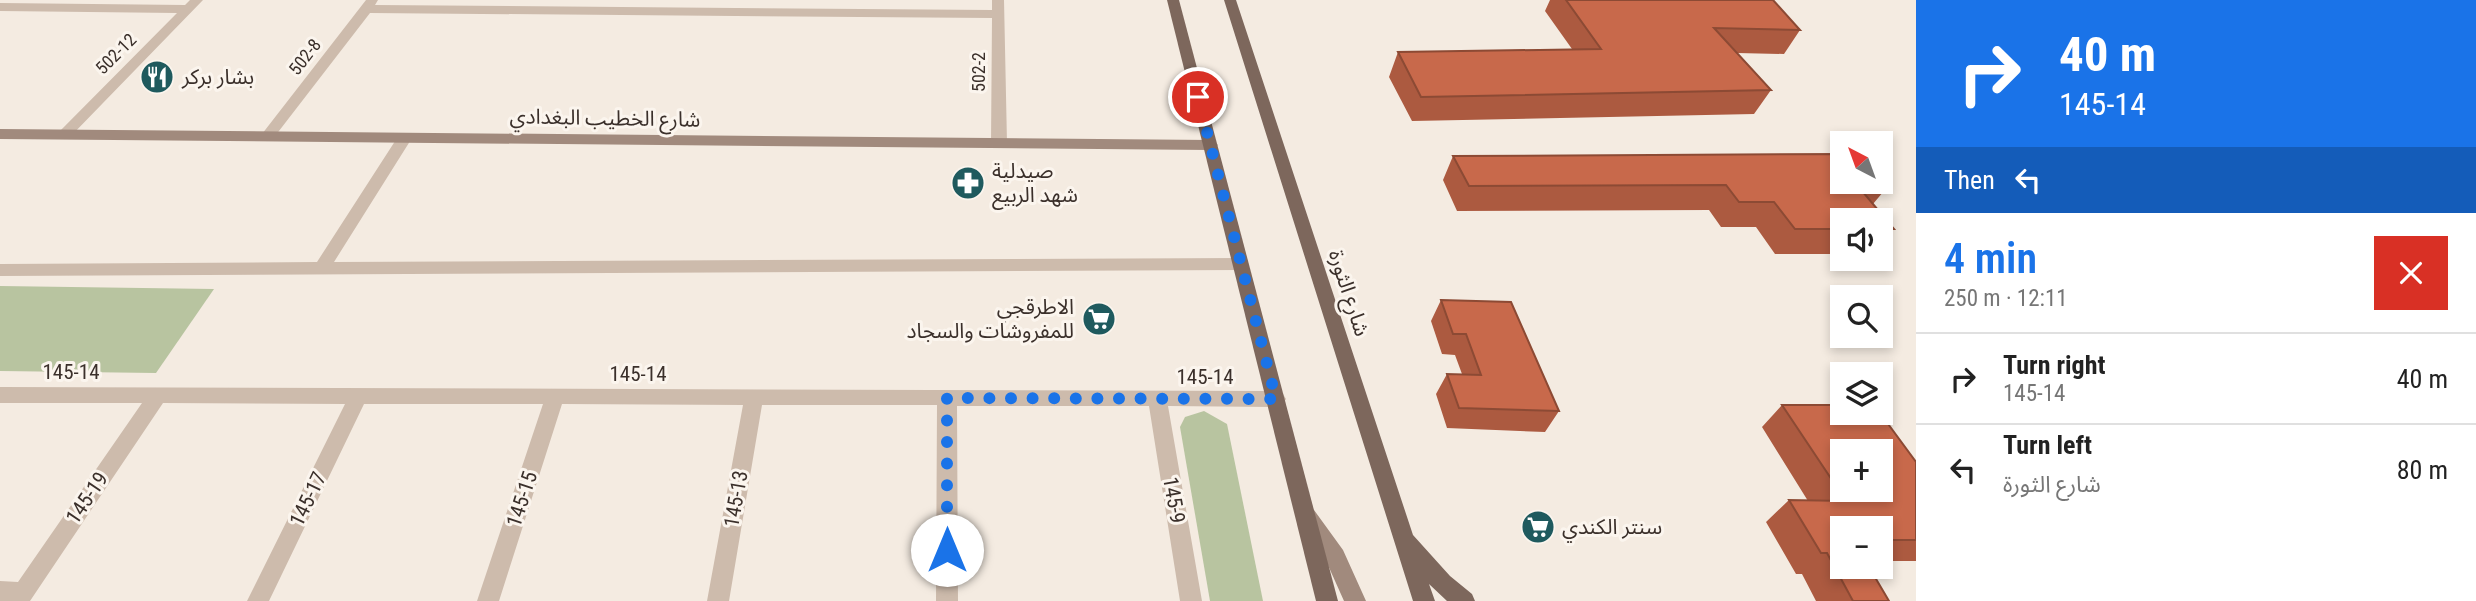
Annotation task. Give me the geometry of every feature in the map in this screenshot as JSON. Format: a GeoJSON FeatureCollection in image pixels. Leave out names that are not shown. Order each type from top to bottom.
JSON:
{"type":"FeatureCollection","features":[{"type":"Feature","properties":{"kind":"main road"},"geometry":{"type":"LineString","coordinates":[[1172,0],[1327,601]]}},
{"type":"Feature","properties":{"kind":"main road","name":"شارع الثورة"},"geometry":{"type":"LineString","coordinates":[[1230,0],[1424,601]]}},
{"type":"Feature","properties":{"kind":"main road"},"geometry":{"type":"LineString","coordinates":[[1403,536],[1442,583],[1464,601]]}},
{"type":"Feature","properties":{"kind":"street"},"geometry":{"type":"LineString","coordinates":[[0,7],[23,4],[192,4]]}},
{"type":"Feature","properties":{"kind":"street","name":"502-12"},"geometry":{"type":"LineString","coordinates":[[64,135],[192,4]]}},
{"type":"Feature","properties":{"kind":"street"},"geometry":{"type":"LineString","coordinates":[[369,4],[998,7]]}},
{"type":"Feature","properties":{"kind":"street","name":"502-8"},"geometry":{"type":"LineString","coordinates":[[267,136],[369,4]]}},
{"type":"Feature","properties":{"kind":"street","name":"502-2"},"geometry":{"type":"LineString","coordinates":[[998,7],[999,143]]}},
{"type":"Feature","properties":{"kind":"street","name":"شارع الخطيب البغدادي"},"geometry":{"type":"LineString","coordinates":[[0,134],[1210,145]]}},
{"type":"Feature","properties":{"kind":"street"},"geometry":{"type":"LineString","coordinates":[[322,268],[404,138]]}},
{"type":"Feature","properties":{"kind":"street"},"geometry":{"type":"LineString","coordinates":[[0,270],[1241,264]]}},
{"type":"Feature","properties":{"kind":"street","name":"145-14"},"geometry":{"type":"LineString","coordinates":[[0,395],[1276,399]]}},
{"type":"Feature","properties":{"kind":"street","name":"145-19"},"geometry":{"type":"LineString","coordinates":[[20,596],[158,395]]}},
{"type":"Feature","properties":{"kind":"street","name":"145-17"},"geometry":{"type":"LineString","coordinates":[[258,601],[358,396]]}},
{"type":"Feature","properties":{"kind":"street","name":"145-15"},"geometry":{"type":"LineString","coordinates":[[488,601],[555,397]]}},
{"type":"Feature","properties":{"kind":"street","name":"145-13"},"geometry":{"type":"LineString","coordinates":[[718,601],[754,397]]}},
{"type":"Feature","properties":{"kind":"street"},"geometry":{"type":"LineString","coordinates":[[947,398],[947,601]]}},
{"type":"Feature","properties":{"kind":"street","name":"145-9"},"geometry":{"type":"LineString","coordinates":[[1157,399],[1191,601]]}},
{"type":"Feature","properties":{"kind":"street"},"geometry":{"type":"LineString","coordinates":[[1307,516],[1335,557],[1354,601]]}},
{"type":"Feature","properties":{"kind":"street"},"geometry":{"type":"LineString","coordinates":[[0,591],[20,596]]}},
{"type":"Feature","properties":{"kind":"green space"},"geometry":{"type":"Polygon","coordinates":[[[0,286],[214,289],[156,373],[0,371],[0,286]]]}},
{"type":"Feature","properties":{"kind":"green space"},"geometry":{"type":"Polygon","coordinates":[[[1204,411],[1227,424],[1263,601],[1210,601],[1180,427],[1185,417],[1204,411]]]}},
{"type":"Feature","properties":{"kind":"building"},"geometry":{"type":"Polygon","coordinates":[[[1566,0],[1773,0],[1800,30],[1714,28],[1771,90],[1421,97],[1398,52],[1601,49],[1566,0]]]}},
{"type":"Feature","properties":{"kind":"building"},"geometry":{"type":"Polygon","coordinates":[[[1830,154],[1830,194],[1865,194],[1876,208],[1830,208],[1830,229],[1795,229],[1774,202],[1739,202],[1726,185],[1469,186],[1453,156],[1830,154]]]}},
{"type":"Feature","properties":{"kind":"building"},"geometry":{"type":"Polygon","coordinates":[[[1441,300],[1511,302],[1559,411],[1459,408],[1447,374],[1481,375],[1466,334],[1453,334],[1441,300]]]}},
{"type":"Feature","properties":{"kind":"building"},"geometry":{"type":"Polygon","coordinates":[[[1782,405],[1830,405],[1830,425],[1889,425],[1916,462],[1916,540],[1893,540],[1893,516],[1830,516],[1830,559],[1827,553],[1821,553],[1789,500],[1893,502],[1893,439],[1830,439],[1830,477],[1782,405]]]}},
{"type":"Feature","properties":{"kind":"building"},"geometry":{"type":"Polygon","coordinates":[[[1841,579],[1876,579],[1889,601],[1853,601],[1841,579]]]}},
{"type":"Feature","properties":{"kind":"place","name":"بشار بركر"},"geometry":{"type":"Point","coordinates":[157,77]}},
{"type":"Feature","properties":{"kind":"place","name":"صيدلية شهد الربيع"},"geometry":{"type":"Point","coordinates":[968,183]}},
{"type":"Feature","properties":{"kind":"place","name":"الاطرقجي للمفروشات والسجاد"},"geometry":{"type":"Point","coordinates":[1099,319]}},
{"type":"Feature","properties":{"kind":"place","name":"سنتر الكندي"},"geometry":{"type":"Point","coordinates":[1538,527]}},
{"type":"Feature","properties":{"kind":"route"},"geometry":{"type":"LineString","coordinates":[[947,550],[947,398],[1276,399],[1198,97]]}}]}
